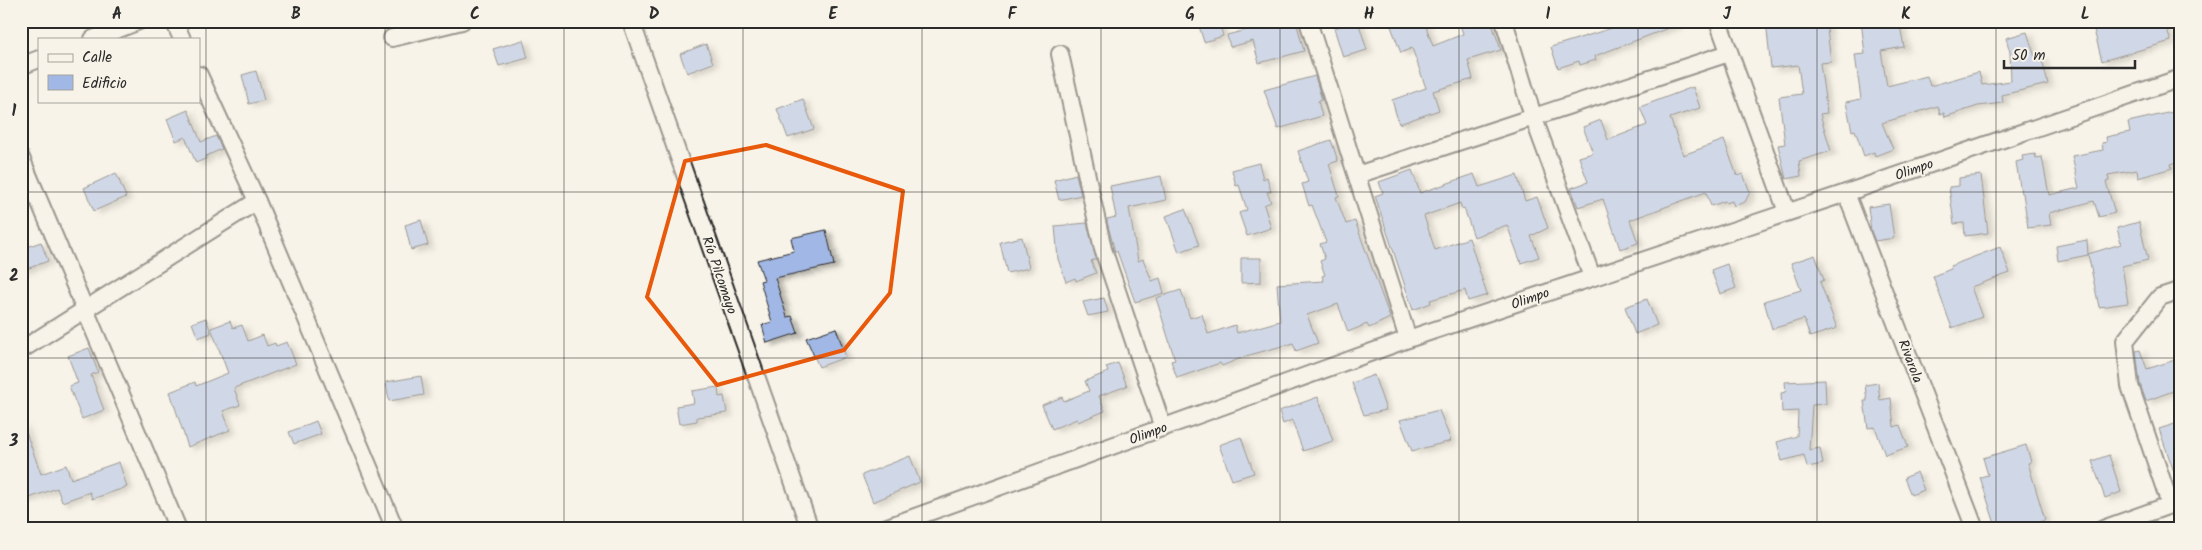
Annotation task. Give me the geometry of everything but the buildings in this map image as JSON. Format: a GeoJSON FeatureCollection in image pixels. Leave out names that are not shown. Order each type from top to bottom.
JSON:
{"type":"FeatureCollection","features":[{"type":"Feature","properties":{"kind":"street"},"geometry":{"type":"LineString","coordinates":[[96,38],[139,21]]}},
{"type":"Feature","properties":{"kind":"street"},"geometry":{"type":"LineString","coordinates":[[174,21],[182,38]]}},
{"type":"Feature","properties":{"kind":"street"},"geometry":{"type":"LineString","coordinates":[[392,38],[462,21]]}},
{"type":"Feature","properties":{"kind":"street","name":"Río Pilcomayo"},"geometry":{"type":"LineString","coordinates":[[631,21],[810,529]]}},
{"type":"Feature","properties":{"kind":"street"},"geometry":{"type":"LineString","coordinates":[[1308,21],[1408,339]]}},
{"type":"Feature","properties":{"kind":"street"},"geometry":{"type":"LineString","coordinates":[[1504,21],[1534,116],[1592,277]]}},
{"type":"Feature","properties":{"kind":"street"},"geometry":{"type":"LineString","coordinates":[[1718,21],[1787,212]]}},
{"type":"Feature","properties":{"kind":"street"},"geometry":{"type":"LineString","coordinates":[[1357,175],[1729,53]]}},
{"type":"Feature","properties":{"kind":"street"},"geometry":{"type":"LineString","coordinates":[[1060,54],[1103,249],[1163,428]]}},
{"type":"Feature","properties":{"kind":"street"},"geometry":{"type":"LineString","coordinates":[[21,66],[38,59]]}},
{"type":"Feature","properties":{"kind":"street"},"geometry":{"type":"LineString","coordinates":[[200,77],[257,201],[394,529]]}},
{"type":"Feature","properties":{"kind":"street","name":"Olimpo"},"geometry":{"type":"LineString","coordinates":[[882,529],[1408,339],[1846,193],[2181,78]]}},
{"type":"Feature","properties":{"kind":"street"},"geometry":{"type":"LineString","coordinates":[[21,158],[178,529]]}},
{"type":"Feature","properties":{"kind":"street","name":"Rivarola"},"geometry":{"type":"LineString","coordinates":[[1846,193],[1975,529]]}},
{"type":"Feature","properties":{"kind":"street"},"geometry":{"type":"LineString","coordinates":[[21,350],[257,201]]}},
{"type":"Feature","properties":{"kind":"street"},"geometry":{"type":"LineString","coordinates":[[2103,529],[2176,503],[2130,386],[2125,340],[2160,297],[2181,290]]}},
{"type":"Feature","properties":{"kind":"highlighted area"},"geometry":{"type":"Polygon","coordinates":[[[766,145],[903,191],[890,293],[844,350],[717,385],[647,297],[685,161],[766,145]]]}}]}
